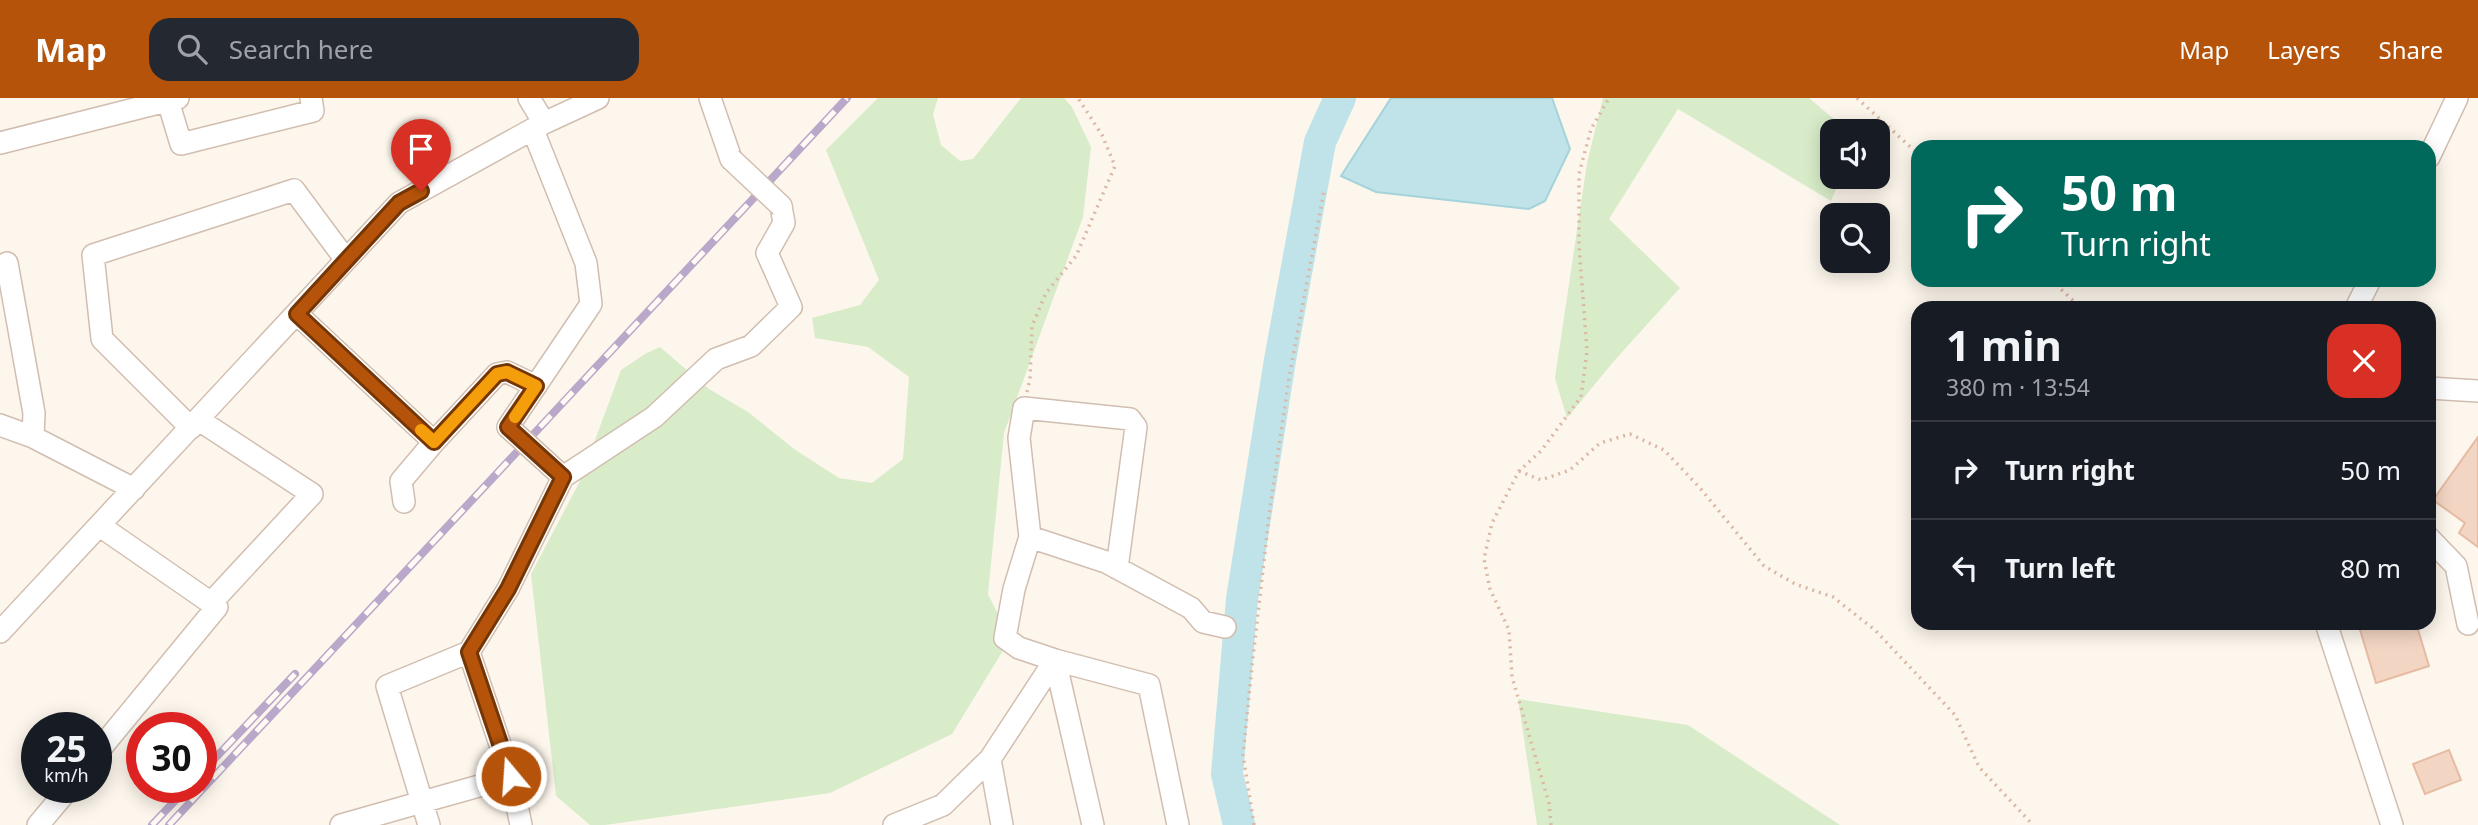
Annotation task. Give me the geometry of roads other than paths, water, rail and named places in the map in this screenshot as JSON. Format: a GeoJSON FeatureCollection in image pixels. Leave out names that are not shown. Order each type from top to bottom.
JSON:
{"type":"FeatureCollection","features":[{"type":"Feature","properties":{"kind":"street"},"geometry":{"type":"LineString","coordinates":[[0,143],[173,99],[181,144],[313,111],[310,98]]}},
{"type":"Feature","properties":{"kind":"street"},"geometry":{"type":"LineString","coordinates":[[529,98],[586,263],[592,304],[508,427],[563,477]]}},
{"type":"Feature","properties":{"kind":"street"},"geometry":{"type":"LineString","coordinates":[[0,632],[399,203],[538,127],[598,98]]}},
{"type":"Feature","properties":{"kind":"street"},"geometry":{"type":"LineString","coordinates":[[429,825],[387,686],[469,652],[508,589],[563,477],[654,417],[716,359],[751,346],[790,307],[767,253],[784,223],[781,206],[730,159],[710,98]]}},
{"type":"Feature","properties":{"kind":"street"},"geometry":{"type":"LineString","coordinates":[[2436,142],[2457,98]]}},
{"type":"Feature","properties":{"kind":"street"},"geometry":{"type":"LineString","coordinates":[[211,603],[312,494],[195,424],[102,340],[93,255],[294,190],[346,260]]}},
{"type":"Feature","properties":{"kind":"street"},"geometry":{"type":"LineString","coordinates":[[7,263],[34,412],[33,437]]}},
{"type":"Feature","properties":{"kind":"street"},"geometry":{"type":"LineString","coordinates":[[297,314],[434,442]]}},
{"type":"Feature","properties":{"kind":"street"},"geometry":{"type":"LineString","coordinates":[[404,502],[401,481],[497,374],[507,372],[536,386]]}},
{"type":"Feature","properties":{"kind":"street"},"geometry":{"type":"LineString","coordinates":[[2436,388],[2478,391]]}},
{"type":"Feature","properties":{"kind":"street"},"geometry":{"type":"LineString","coordinates":[[1117,568],[1136,427],[1130,419],[1024,408],[1019,438],[1030,537],[1014,589],[1005,638],[1019,648],[1055,660],[1149,685],[1178,825]]}},
{"type":"Feature","properties":{"kind":"street"},"geometry":{"type":"LineString","coordinates":[[0,425],[33,437],[134,489]]}},
{"type":"Feature","properties":{"kind":"street"},"geometry":{"type":"LineString","coordinates":[[100,526],[217,607],[112,735]]}},
{"type":"Feature","properties":{"kind":"street"},"geometry":{"type":"LineString","coordinates":[[1030,537],[1106,562],[1191,608],[1203,622],[1225,627]]}},
{"type":"Feature","properties":{"kind":"street"},"geometry":{"type":"LineString","coordinates":[[2436,545],[2456,566],[2468,624]]}},
{"type":"Feature","properties":{"kind":"street"},"geometry":{"type":"LineString","coordinates":[[2328,630],[2392,825]]}},
{"type":"Feature","properties":{"kind":"street"},"geometry":{"type":"LineString","coordinates":[[469,652],[511,776],[521,825]]}},
{"type":"Feature","properties":{"kind":"street"},"geometry":{"type":"LineString","coordinates":[[898,824],[943,805],[990,759],[1055,660]]}},
{"type":"Feature","properties":{"kind":"street"},"geometry":{"type":"LineString","coordinates":[[1055,660],[1093,825]]}},
{"type":"Feature","properties":{"kind":"street"},"geometry":{"type":"LineString","coordinates":[[990,759],[1002,825]]}},
{"type":"Feature","properties":{"kind":"street"},"geometry":{"type":"LineString","coordinates":[[341,825],[511,776]]}},
{"type":"Feature","properties":{"kind":"street"},"geometry":{"type":"LineString","coordinates":[[38,825],[56,803]]}},
{"type":"Feature","properties":{"kind":"water"},"geometry":{"type":"Polygon","coordinates":[[[1391,98],[1552,98],[1570,149],[1545,201],[1529,209],[1376,192],[1341,176],[1391,98]]]}},
{"type":"Feature","properties":{"kind":"waterway"},"geometry":{"type":"LineString","coordinates":[[1239,825],[1227,774],[1242,599],[1280,360],[1320,142],[1340,98]]}},
{"type":"Feature","properties":{"kind":"railway"},"geometry":{"type":"LineString","coordinates":[[169,825],[847,98]]}},
{"type":"Feature","properties":{"kind":"railway"},"geometry":{"type":"LineString","coordinates":[[217,756],[295,674]]}},
{"type":"Feature","properties":{"kind":"railway"},"geometry":{"type":"LineString","coordinates":[[152,825],[173,803]]}}]}
